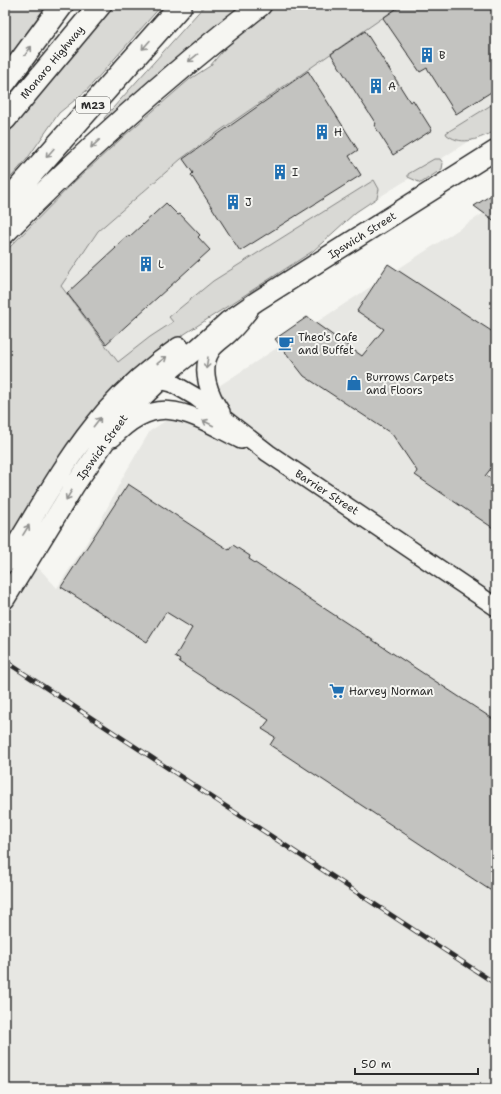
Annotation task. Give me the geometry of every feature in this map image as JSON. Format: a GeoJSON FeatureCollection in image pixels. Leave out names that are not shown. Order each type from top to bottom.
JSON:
{"type":"FeatureCollection","features":[{"type":"Feature","properties":{"kind":"highway"},"geometry":{"type":"LineString","coordinates":[[5,82],[62,5]]}},
{"type":"Feature","properties":{"kind":"highway","name":"Monaro Highway"},"geometry":{"type":"LineString","coordinates":[[5,119],[100,5]]}},
{"type":"Feature","properties":{"kind":"highway","name":"M23"},"geometry":{"type":"LineString","coordinates":[[5,204],[181,5]]}},
{"type":"Feature","properties":{"kind":"highway"},"geometry":{"type":"LineString","coordinates":[[5,232],[51,185],[131,111],[260,5]]}},
{"type":"Feature","properties":{"kind":"main road","name":"Ipswich Street"},"geometry":{"type":"LineString","coordinates":[[5,599],[90,462],[122,417],[159,380],[228,321],[257,301],[496,150]]}},
{"type":"Feature","properties":{"kind":"main road","name":"Ipswich Street"},"geometry":{"type":"LineString","coordinates":[[5,563],[75,452],[100,417],[121,394],[173,351],[228,321]]}},
{"type":"Feature","properties":{"kind":"main road"},"geometry":{"type":"LineString","coordinates":[[121,394],[145,381],[159,380]]}},
{"type":"Feature","properties":{"kind":"street"},"geometry":{"type":"LineString","coordinates":[[227,419],[215,402],[208,387],[206,372],[208,358],[216,344],[231,333],[257,301]]}},
{"type":"Feature","properties":{"kind":"street","name":"Barrier Street"},"geometry":{"type":"LineString","coordinates":[[159,380],[183,388],[227,419],[268,453],[496,607]]}},
{"type":"Feature","properties":{"kind":"street"},"geometry":{"type":"LineString","coordinates":[[90,462],[126,425],[144,414],[165,410],[185,412],[268,453]]}},
{"type":"Feature","properties":{"kind":"shaded area"},"geometry":{"type":"Polygon","coordinates":[[[5,5],[47,5],[6,61],[5,61],[5,5]]]}},
{"type":"Feature","properties":{"kind":"shaded area"},"geometry":{"type":"Polygon","coordinates":[[[115,5],[162,5],[86,91],[59,113],[27,159],[5,184],[5,137],[115,5]]]}},
{"type":"Feature","properties":{"kind":"shaded area"},"geometry":{"type":"Polygon","coordinates":[[[205,5],[244,5],[106,122],[104,118],[205,5]]]}},
{"type":"Feature","properties":{"kind":"shaded area"},"geometry":{"type":"Polygon","coordinates":[[[278,5],[401,5],[181,159],[98,231],[61,286],[118,362],[150,337],[173,322],[169,317],[213,281],[374,180],[379,189],[377,198],[356,212],[313,251],[169,344],[119,384],[76,432],[5,547],[5,252],[74,182],[123,137],[190,79],[210,66],[230,42],[278,5]]]}},
{"type":"Feature","properties":{"kind":"shaded area"},"geometry":{"type":"Polygon","coordinates":[[[401,5],[496,5],[496,131],[467,142],[441,159],[443,167],[441,170],[421,183],[410,178],[362,208],[303,258],[169,344],[118,362],[61,286],[98,231],[181,159],[401,5]]]}},
{"type":"Feature","properties":{"kind":"shaded area"},"geometry":{"type":"Polygon","coordinates":[[[496,102],[496,131],[478,139],[465,141],[453,139],[447,135],[446,133],[496,102]]]}},
{"type":"Feature","properties":{"kind":"shaded area"},"geometry":{"type":"Polygon","coordinates":[[[434,159],[440,159],[443,163],[442,169],[421,183],[408,177],[408,174],[434,159]]]}},
{"type":"Feature","properties":{"kind":"shaded area"},"geometry":{"type":"Polygon","coordinates":[[[496,205],[496,1089],[5,1089],[5,531],[57,588],[100,522],[124,475],[150,431],[496,205]]]}},
{"type":"Feature","properties":{"kind":"building"},"geometry":{"type":"Polygon","coordinates":[[[402,5],[496,5],[496,89],[456,114],[427,68],[420,72],[383,18],[402,5]]]}},
{"type":"Feature","properties":{"kind":"building"},"geometry":{"type":"Polygon","coordinates":[[[365,31],[410,102],[413,100],[432,130],[393,155],[374,125],[376,124],[331,54],[365,31]]]}},
{"type":"Feature","properties":{"kind":"building"},"geometry":{"type":"Polygon","coordinates":[[[308,71],[358,150],[349,156],[361,175],[240,251],[191,175],[193,173],[183,159],[308,71]]]}},
{"type":"Feature","properties":{"kind":"building"},"geometry":{"type":"Polygon","coordinates":[[[496,192],[496,222],[474,206],[496,192]]]}},
{"type":"Feature","properties":{"kind":"building","name":"L"},"geometry":{"type":"Polygon","coordinates":[[[166,203],[178,215],[180,214],[200,235],[198,237],[210,250],[106,344],[67,293],[128,235],[129,237],[166,203]]]}},
{"type":"Feature","properties":{"kind":"building"},"geometry":{"type":"Polygon","coordinates":[[[388,264],[496,334],[496,462],[485,476],[496,480],[496,530],[415,475],[417,471],[392,434],[304,376],[275,339],[307,317],[362,356],[384,329],[357,311],[388,264]]]}},
{"type":"Feature","properties":{"kind":"building","name":"Harvey Norman"},"geometry":{"type":"Polygon","coordinates":[[[128,484],[229,550],[233,545],[250,556],[249,559],[496,721],[496,894],[270,745],[275,737],[262,729],[269,720],[179,662],[180,660],[175,657],[192,628],[166,612],[147,642],[61,587],[128,484]]]}},
{"type":"Feature","properties":{"kind":"railway"},"geometry":{"type":"LineString","coordinates":[[5,661],[496,984]]}},
{"type":"Feature","properties":{"kind":"place","name":"B"},"geometry":{"type":"Point","coordinates":[427,55]}},
{"type":"Feature","properties":{"kind":"place","name":"A"},"geometry":{"type":"Point","coordinates":[376,86]}},
{"type":"Feature","properties":{"kind":"place","name":"H"},"geometry":{"type":"Point","coordinates":[322,132]}},
{"type":"Feature","properties":{"kind":"place","name":"I"},"geometry":{"type":"Point","coordinates":[280,172]}},
{"type":"Feature","properties":{"kind":"place","name":"J"},"geometry":{"type":"Point","coordinates":[233,202]}},
{"type":"Feature","properties":{"kind":"place","name":"L"},"geometry":{"type":"Point","coordinates":[146,264]}},
{"type":"Feature","properties":{"kind":"place","name":"Theo's Cafe and Buffet"},"geometry":{"type":"Point","coordinates":[286,343]}},
{"type":"Feature","properties":{"kind":"place","name":"Burrows Carpets and Floors"},"geometry":{"type":"Point","coordinates":[354,383]}},
{"type":"Feature","properties":{"kind":"place","name":"Harvey Norman"},"geometry":{"type":"Point","coordinates":[337,691]}}]}
